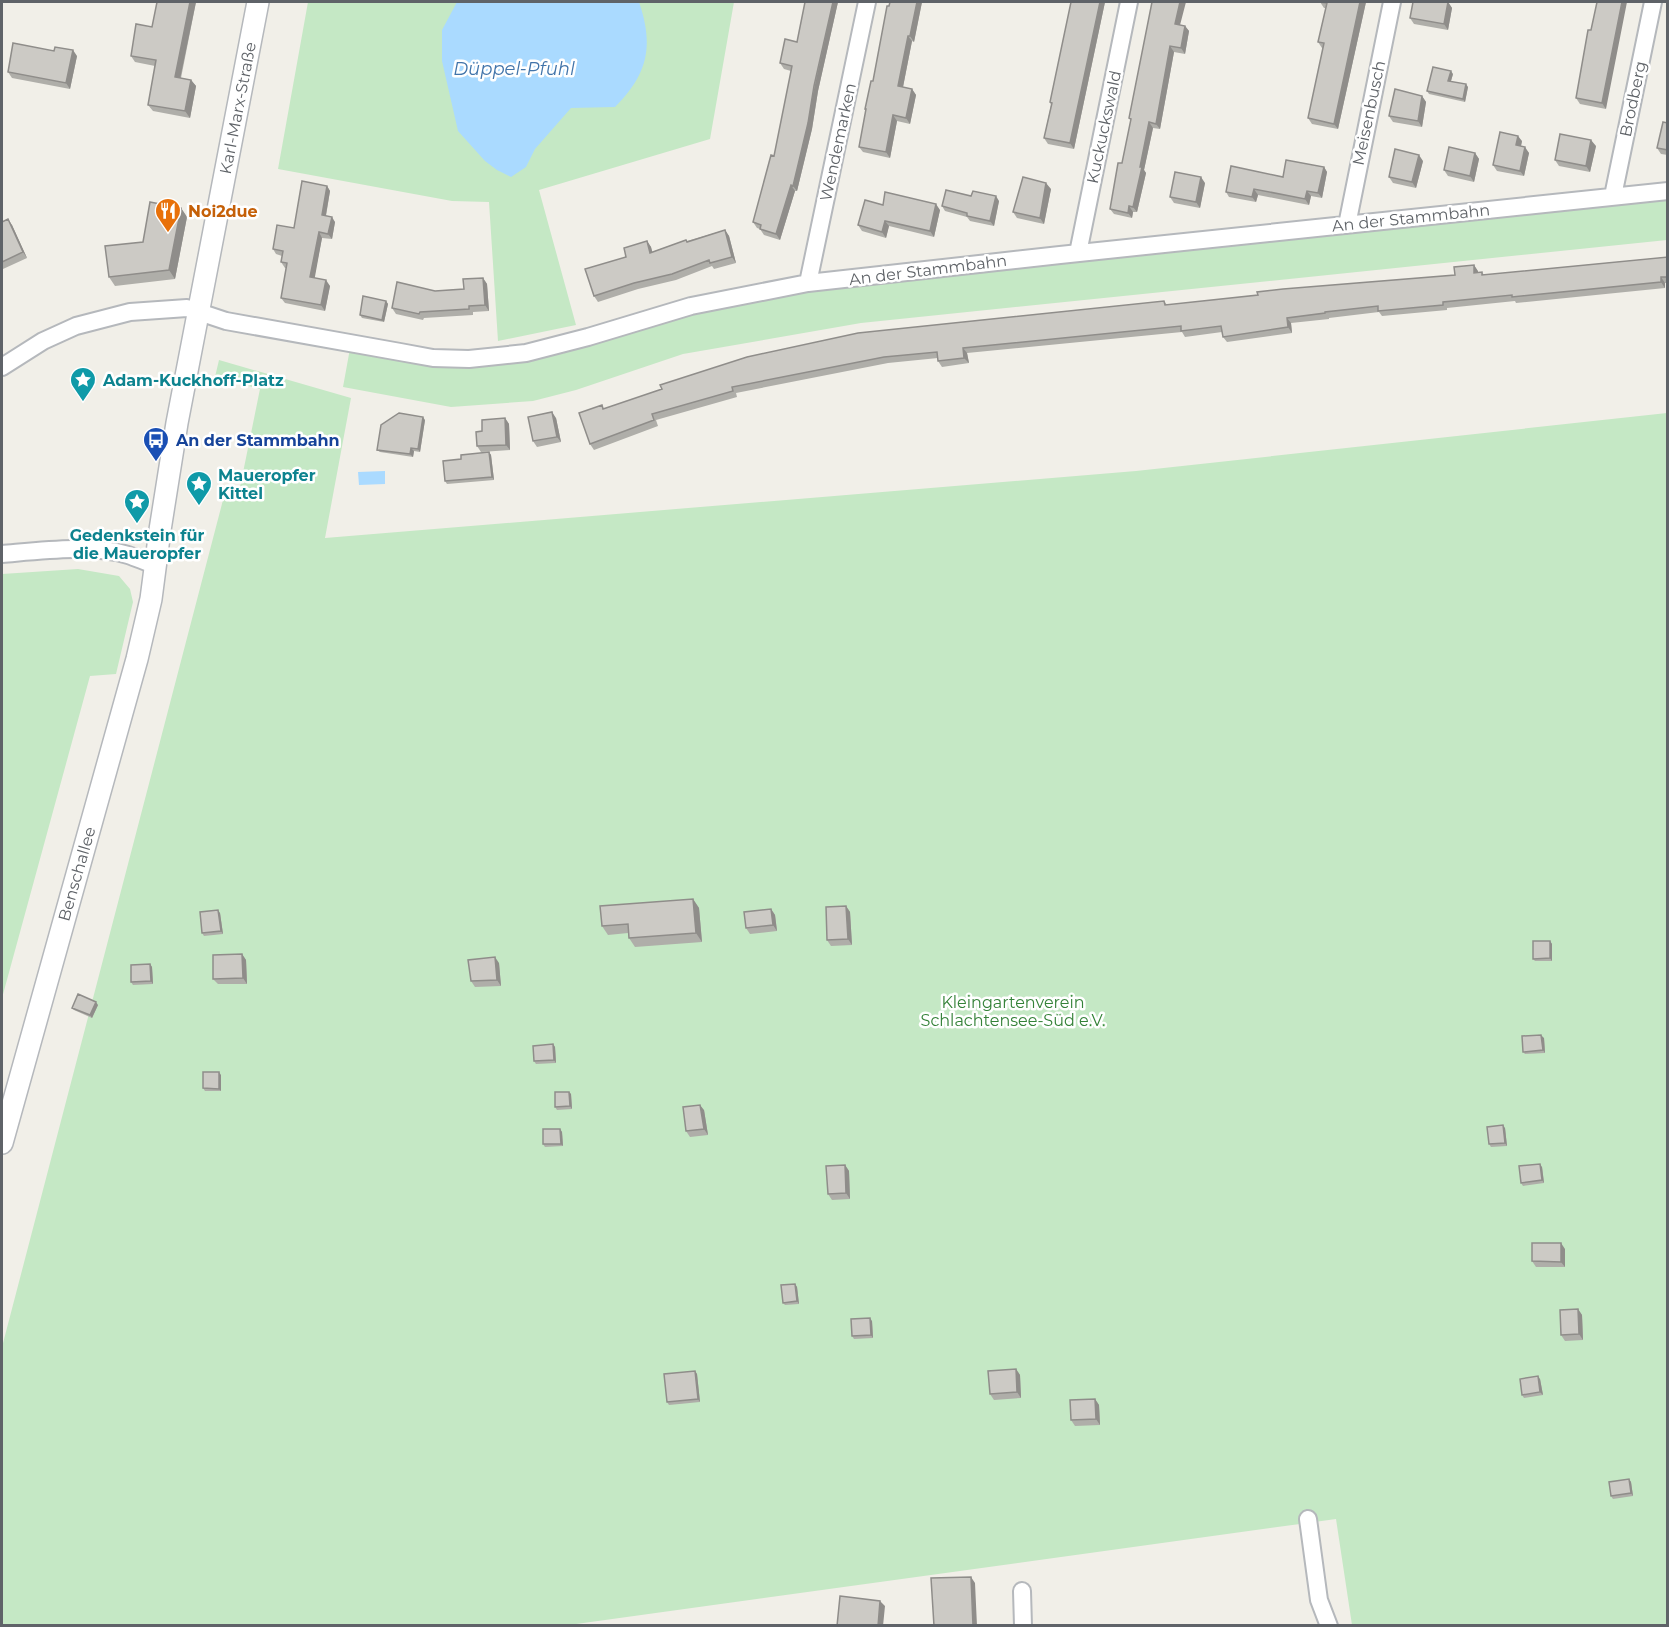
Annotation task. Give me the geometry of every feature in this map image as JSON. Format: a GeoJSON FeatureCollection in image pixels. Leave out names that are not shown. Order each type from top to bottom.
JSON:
{"type":"FeatureCollection","features":[{"type":"Feature","properties":{"kind":"street","name":"Karl-Marx-Straße"},"geometry":{"type":"LineString","coordinates":[[149,604],[177,423],[258,2]]}},
{"type":"Feature","properties":{"kind":"street","name":"Wendemarken"},"geometry":{"type":"LineString","coordinates":[[808,284],[867,2]]}},
{"type":"Feature","properties":{"kind":"street","name":"Kuckuckswald"},"geometry":{"type":"LineString","coordinates":[[1078,253],[1129,2]]}},
{"type":"Feature","properties":{"kind":"street","name":"Meisenbusch"},"geometry":{"type":"LineString","coordinates":[[1347,225],[1392,2]]}},
{"type":"Feature","properties":{"kind":"street","name":"Brodberg"},"geometry":{"type":"LineString","coordinates":[[1613,196],[1653,2]]}},
{"type":"Feature","properties":{"kind":"street","name":"An der Stammbahn"},"geometry":{"type":"LineString","coordinates":[[2,367],[43,341],[76,326],[130,312],[188,308],[226,321],[433,358],[469,359],[526,353],[691,306],[808,284],[1668,191]]}},
{"type":"Feature","properties":{"kind":"street"},"geometry":{"type":"LineString","coordinates":[[2,554],[56,550],[103,551],[127,555],[155,565]]}},
{"type":"Feature","properties":{"kind":"street","name":"Benschallee"},"geometry":{"type":"LineString","coordinates":[[2,1143],[149,604]]}},
{"type":"Feature","properties":{"kind":"street"},"geometry":{"type":"LineString","coordinates":[[1308,1519],[1319,1600],[1329,1626]]}},
{"type":"Feature","properties":{"kind":"street"},"geometry":{"type":"LineString","coordinates":[[1022,1591],[1023,1626]]}},
{"type":"Feature","properties":{"kind":"green space"},"geometry":{"type":"Polygon","coordinates":[[[308,2],[734,2],[710,139],[539,190],[576,325],[498,341],[489,202],[452,201],[278,169],[308,2]]]}},
{"type":"Feature","properties":{"kind":"green space"},"geometry":{"type":"Polygon","coordinates":[[[1667,191],[1667,240],[861,323],[683,354],[576,390],[533,401],[451,407],[343,387],[351,343],[469,359],[726,298],[1667,191]]]}},
{"type":"Feature","properties":{"kind":"green space","name":"Kleingartenverein Schlachtensee-Süd e.V."},"geometry":{"type":"Polygon","coordinates":[[[219,360],[351,398],[325,538],[1136,471],[1667,413],[1667,1625],[1352,1625],[1336,1519],[569,1625],[2,1626],[2,1347],[223,500],[238,497],[260,389],[215,377],[219,360]]]}},
{"type":"Feature","properties":{"kind":"green space"},"geometry":{"type":"Polygon","coordinates":[[[78,569],[119,576],[130,589],[133,602],[116,674],[90,676],[2,998],[2,574],[78,569]]]}},
{"type":"Feature","properties":{"kind":"water","name":"Düppel-Pfuhl"},"geometry":{"type":"Polygon","coordinates":[[[457,2],[639,2],[644,18],[647,46],[641,71],[635,83],[615,107],[571,108],[535,149],[526,167],[511,177],[485,161],[458,131],[442,61],[442,30],[457,2]]]}},
{"type":"Feature","properties":{"kind":"water"},"geometry":{"type":"Polygon","coordinates":[[[385,471],[385,484],[359,485],[358,472],[385,471]]]}},
{"type":"Feature","properties":{"kind":"building"},"geometry":{"type":"Polygon","coordinates":[[[157,2],[190,2],[175,77],[191,80],[185,111],[148,105],[156,60],[131,56],[136,24],[152,27],[157,2]]]}},
{"type":"Feature","properties":{"kind":"building"},"geometry":{"type":"Polygon","coordinates":[[[805,2],[833,2],[793,186],[791,185],[776,234],[760,229],[761,225],[753,222],[771,155],[774,156],[792,66],[780,63],[785,39],[797,42],[805,2]]]}},
{"type":"Feature","properties":{"kind":"building"},"geometry":{"type":"Polygon","coordinates":[[[890,2],[917,2],[898,86],[912,89],[906,118],[893,115],[886,152],[859,147],[887,6],[890,2]]]}},
{"type":"Feature","properties":{"kind":"building"},"geometry":{"type":"Polygon","coordinates":[[[1071,2],[1100,2],[1070,143],[1044,138],[1071,2]]]}},
{"type":"Feature","properties":{"kind":"building"},"geometry":{"type":"Polygon","coordinates":[[[1152,2],[1180,2],[1175,24],[1185,26],[1181,48],[1170,46],[1156,124],[1149,122],[1133,207],[1129,206],[1128,213],[1110,209],[1118,163],[1122,163],[1131,119],[1129,118],[1152,2]]]}},
{"type":"Feature","properties":{"kind":"building"},"geometry":{"type":"Polygon","coordinates":[[[1320,2],[1360,2],[1334,124],[1308,118],[1324,43],[1318,42],[1327,3],[1320,2]]]}},
{"type":"Feature","properties":{"kind":"building"},"geometry":{"type":"Polygon","coordinates":[[[1413,2],[1448,2],[1444,24],[1410,18],[1413,2]]]}},
{"type":"Feature","properties":{"kind":"building"},"geometry":{"type":"Polygon","coordinates":[[[1597,2],[1622,2],[1602,103],[1576,98],[1588,30],[1591,30],[1597,2]]]}},
{"type":"Feature","properties":{"kind":"building"},"geometry":{"type":"Polygon","coordinates":[[[13,43],[54,51],[55,47],[73,50],[66,83],[8,72],[13,43]]]}},
{"type":"Feature","properties":{"kind":"building"},"geometry":{"type":"Polygon","coordinates":[[[1433,67],[1451,71],[1448,81],[1466,84],[1463,99],[1427,91],[1433,67]]]}},
{"type":"Feature","properties":{"kind":"building"},"geometry":{"type":"Polygon","coordinates":[[[1395,89],[1422,96],[1418,121],[1389,116],[1395,89]]]}},
{"type":"Feature","properties":{"kind":"building"},"geometry":{"type":"Polygon","coordinates":[[[1663,122],[1668,123],[1668,150],[1657,148],[1663,122]]]}},
{"type":"Feature","properties":{"kind":"building"},"geometry":{"type":"Polygon","coordinates":[[[1500,132],[1518,136],[1516,145],[1525,147],[1520,171],[1493,165],[1500,132]]]}},
{"type":"Feature","properties":{"kind":"building"},"geometry":{"type":"Polygon","coordinates":[[[1560,134],[1591,140],[1586,166],[1555,160],[1560,134]]]}},
{"type":"Feature","properties":{"kind":"building"},"geometry":{"type":"Polygon","coordinates":[[[1449,147],[1475,153],[1470,176],[1444,170],[1449,147]]]}},
{"type":"Feature","properties":{"kind":"building"},"geometry":{"type":"Polygon","coordinates":[[[1395,149],[1419,155],[1412,182],[1389,177],[1395,149]]]}},
{"type":"Feature","properties":{"kind":"building"},"geometry":{"type":"Polygon","coordinates":[[[1286,160],[1324,167],[1318,193],[1307,191],[1305,199],[1254,189],[1252,197],[1226,192],[1231,166],[1283,177],[1286,160]]]}},
{"type":"Feature","properties":{"kind":"building"},"geometry":{"type":"Polygon","coordinates":[[[1175,172],[1201,177],[1196,202],[1170,197],[1175,172]]]}},
{"type":"Feature","properties":{"kind":"building"},"geometry":{"type":"Polygon","coordinates":[[[1023,177],[1046,183],[1040,218],[1013,212],[1023,177]]]}},
{"type":"Feature","properties":{"kind":"building"},"geometry":{"type":"Polygon","coordinates":[[[302,181],[327,186],[322,215],[332,217],[328,234],[319,232],[310,277],[326,280],[321,305],[281,298],[287,263],[281,262],[283,251],[273,249],[277,225],[294,228],[302,181]]]}},
{"type":"Feature","properties":{"kind":"building"},"geometry":{"type":"Polygon","coordinates":[[[946,190],[971,196],[973,191],[996,196],[990,221],[967,216],[967,213],[942,206],[946,190]]]}},
{"type":"Feature","properties":{"kind":"building"},"geometry":{"type":"Polygon","coordinates":[[[885,192],[936,204],[930,231],[885,221],[882,232],[858,225],[865,200],[883,205],[885,192]]]}},
{"type":"Feature","properties":{"kind":"building","name":"Noi2due"},"geometry":{"type":"Polygon","coordinates":[[[150,202],[181,208],[169,270],[109,277],[105,246],[143,242],[150,202]]]}},
{"type":"Feature","properties":{"kind":"building"},"geometry":{"type":"Polygon","coordinates":[[[8,219],[23,252],[2,262],[2,222],[8,219]]]}},
{"type":"Feature","properties":{"kind":"building"},"geometry":{"type":"Polygon","coordinates":[[[725,230],[732,257],[710,263],[709,260],[672,274],[594,296],[585,269],[626,257],[624,248],[647,241],[650,253],[686,240],[687,242],[725,230]]]}},
{"type":"Feature","properties":{"kind":"building"},"geometry":{"type":"Polygon","coordinates":[[[1668,257],[1668,277],[1661,277],[1661,282],[1443,302],[1443,305],[1378,311],[1378,306],[1325,312],[1287,318],[1288,327],[1223,337],[1221,326],[1181,331],[1181,326],[963,348],[964,358],[938,361],[937,352],[884,357],[732,387],[733,391],[652,414],[654,420],[590,444],[579,413],[602,405],[603,409],[662,389],[660,385],[747,357],[858,333],[1164,301],[1165,305],[1258,295],[1257,292],[1283,289],[1455,275],[1454,267],[1474,265],[1474,273],[1482,272],[1482,275],[1668,257]]]}},
{"type":"Feature","properties":{"kind":"building"},"geometry":{"type":"Polygon","coordinates":[[[483,278],[485,305],[469,306],[469,309],[420,312],[419,314],[392,308],[397,282],[435,291],[464,289],[463,279],[483,278]]]}},
{"type":"Feature","properties":{"kind":"building"},"geometry":{"type":"Polygon","coordinates":[[[363,296],[386,301],[382,320],[360,315],[363,296]]]}},
{"type":"Feature","properties":{"kind":"building"},"geometry":{"type":"Polygon","coordinates":[[[552,412],[557,437],[533,441],[528,417],[552,412]]]}},
{"type":"Feature","properties":{"kind":"building"},"geometry":{"type":"Polygon","coordinates":[[[399,413],[423,417],[418,449],[411,448],[410,454],[377,450],[381,425],[399,413]]]}},
{"type":"Feature","properties":{"kind":"building"},"geometry":{"type":"Polygon","coordinates":[[[505,418],[506,445],[477,446],[476,432],[482,431],[482,420],[505,418]]]}},
{"type":"Feature","properties":{"kind":"building"},"geometry":{"type":"Polygon","coordinates":[[[489,452],[492,477],[445,481],[443,461],[461,459],[461,455],[489,452]]]}},
{"type":"Feature","properties":{"kind":"building"},"geometry":{"type":"Polygon","coordinates":[[[693,899],[696,933],[629,938],[628,924],[602,926],[600,906],[693,899]]]}},
{"type":"Feature","properties":{"kind":"building"},"geometry":{"type":"Polygon","coordinates":[[[846,906],[848,939],[827,940],[826,907],[846,906]]]}},
{"type":"Feature","properties":{"kind":"building"},"geometry":{"type":"Polygon","coordinates":[[[771,909],[773,925],[746,928],[744,912],[771,909]]]}},
{"type":"Feature","properties":{"kind":"building"},"geometry":{"type":"Polygon","coordinates":[[[218,910],[221,931],[202,933],[200,912],[218,910]]]}},
{"type":"Feature","properties":{"kind":"building"},"geometry":{"type":"Polygon","coordinates":[[[1533,941],[1550,941],[1550,958],[1533,959],[1533,941]]]}},
{"type":"Feature","properties":{"kind":"building"},"geometry":{"type":"Polygon","coordinates":[[[242,954],[243,978],[213,979],[213,955],[242,954]]]}},
{"type":"Feature","properties":{"kind":"building"},"geometry":{"type":"Polygon","coordinates":[[[495,957],[497,980],[471,981],[468,960],[495,957]]]}},
{"type":"Feature","properties":{"kind":"building"},"geometry":{"type":"Polygon","coordinates":[[[150,964],[151,981],[131,982],[131,965],[150,964]]]}},
{"type":"Feature","properties":{"kind":"building"},"geometry":{"type":"Polygon","coordinates":[[[78,994],[96,1002],[90,1015],[72,1008],[78,994]]]}},
{"type":"Feature","properties":{"kind":"building"},"geometry":{"type":"Polygon","coordinates":[[[1541,1035],[1543,1050],[1523,1052],[1522,1036],[1541,1035]]]}},
{"type":"Feature","properties":{"kind":"building"},"geometry":{"type":"Polygon","coordinates":[[[553,1044],[554,1060],[534,1061],[533,1046],[553,1044]]]}},
{"type":"Feature","properties":{"kind":"building"},"geometry":{"type":"Polygon","coordinates":[[[203,1072],[219,1072],[219,1089],[203,1088],[203,1072]]]}},
{"type":"Feature","properties":{"kind":"building"},"geometry":{"type":"Polygon","coordinates":[[[555,1092],[569,1092],[570,1106],[555,1107],[555,1092]]]}},
{"type":"Feature","properties":{"kind":"building"},"geometry":{"type":"Polygon","coordinates":[[[700,1105],[704,1129],[686,1131],[683,1107],[700,1105]]]}},
{"type":"Feature","properties":{"kind":"building"},"geometry":{"type":"Polygon","coordinates":[[[1503,1125],[1505,1143],[1489,1144],[1487,1127],[1503,1125]]]}},
{"type":"Feature","properties":{"kind":"building"},"geometry":{"type":"Polygon","coordinates":[[[543,1129],[560,1129],[561,1144],[543,1144],[543,1129]]]}},
{"type":"Feature","properties":{"kind":"building"},"geometry":{"type":"Polygon","coordinates":[[[1540,1164],[1542,1180],[1521,1183],[1519,1166],[1540,1164]]]}},
{"type":"Feature","properties":{"kind":"building"},"geometry":{"type":"Polygon","coordinates":[[[845,1165],[846,1193],[828,1194],[826,1166],[845,1165]]]}},
{"type":"Feature","properties":{"kind":"building"},"geometry":{"type":"Polygon","coordinates":[[[1532,1243],[1561,1243],[1561,1262],[1532,1261],[1532,1243]]]}},
{"type":"Feature","properties":{"kind":"building"},"geometry":{"type":"Polygon","coordinates":[[[795,1284],[797,1301],[783,1303],[781,1285],[795,1284]]]}},
{"type":"Feature","properties":{"kind":"building"},"geometry":{"type":"Polygon","coordinates":[[[1578,1309],[1579,1334],[1561,1335],[1560,1310],[1578,1309]]]}},
{"type":"Feature","properties":{"kind":"building"},"geometry":{"type":"Polygon","coordinates":[[[870,1318],[871,1335],[852,1336],[851,1319],[870,1318]]]}},
{"type":"Feature","properties":{"kind":"building"},"geometry":{"type":"Polygon","coordinates":[[[1016,1369],[1017,1392],[990,1394],[988,1371],[1016,1369]]]}},
{"type":"Feature","properties":{"kind":"building"},"geometry":{"type":"Polygon","coordinates":[[[695,1371],[698,1399],[667,1402],[664,1374],[695,1371]]]}},
{"type":"Feature","properties":{"kind":"building"},"geometry":{"type":"Polygon","coordinates":[[[1538,1376],[1540,1392],[1522,1395],[1520,1379],[1538,1376]]]}},
{"type":"Feature","properties":{"kind":"building"},"geometry":{"type":"Polygon","coordinates":[[[1095,1399],[1096,1419],[1071,1420],[1070,1400],[1095,1399]]]}},
{"type":"Feature","properties":{"kind":"building"},"geometry":{"type":"Polygon","coordinates":[[[1629,1479],[1631,1493],[1611,1496],[1609,1482],[1629,1479]]]}},
{"type":"Feature","properties":{"kind":"building"},"geometry":{"type":"Polygon","coordinates":[[[971,1577],[973,1626],[934,1626],[931,1578],[971,1577]]]}},
{"type":"Feature","properties":{"kind":"building"},"geometry":{"type":"Polygon","coordinates":[[[840,1596],[880,1601],[878,1626],[837,1626],[840,1596]]]}},
{"type":"Feature","properties":{"kind":"place","name":"Noi2due"},"geometry":{"type":"Point","coordinates":[168,234]}},
{"type":"Feature","properties":{"kind":"place","name":"Adam-Kuckhoff-Platz"},"geometry":{"type":"Point","coordinates":[83,403]}},
{"type":"Feature","properties":{"kind":"place","name":"An der Stammbahn"},"geometry":{"type":"Point","coordinates":[156,463]}},
{"type":"Feature","properties":{"kind":"place","name":"Maueropfer Kittel"},"geometry":{"type":"Point","coordinates":[199,507]}},
{"type":"Feature","properties":{"kind":"place","name":"Gedenkstein für die Maueropfer"},"geometry":{"type":"Point","coordinates":[137,525]}}]}
